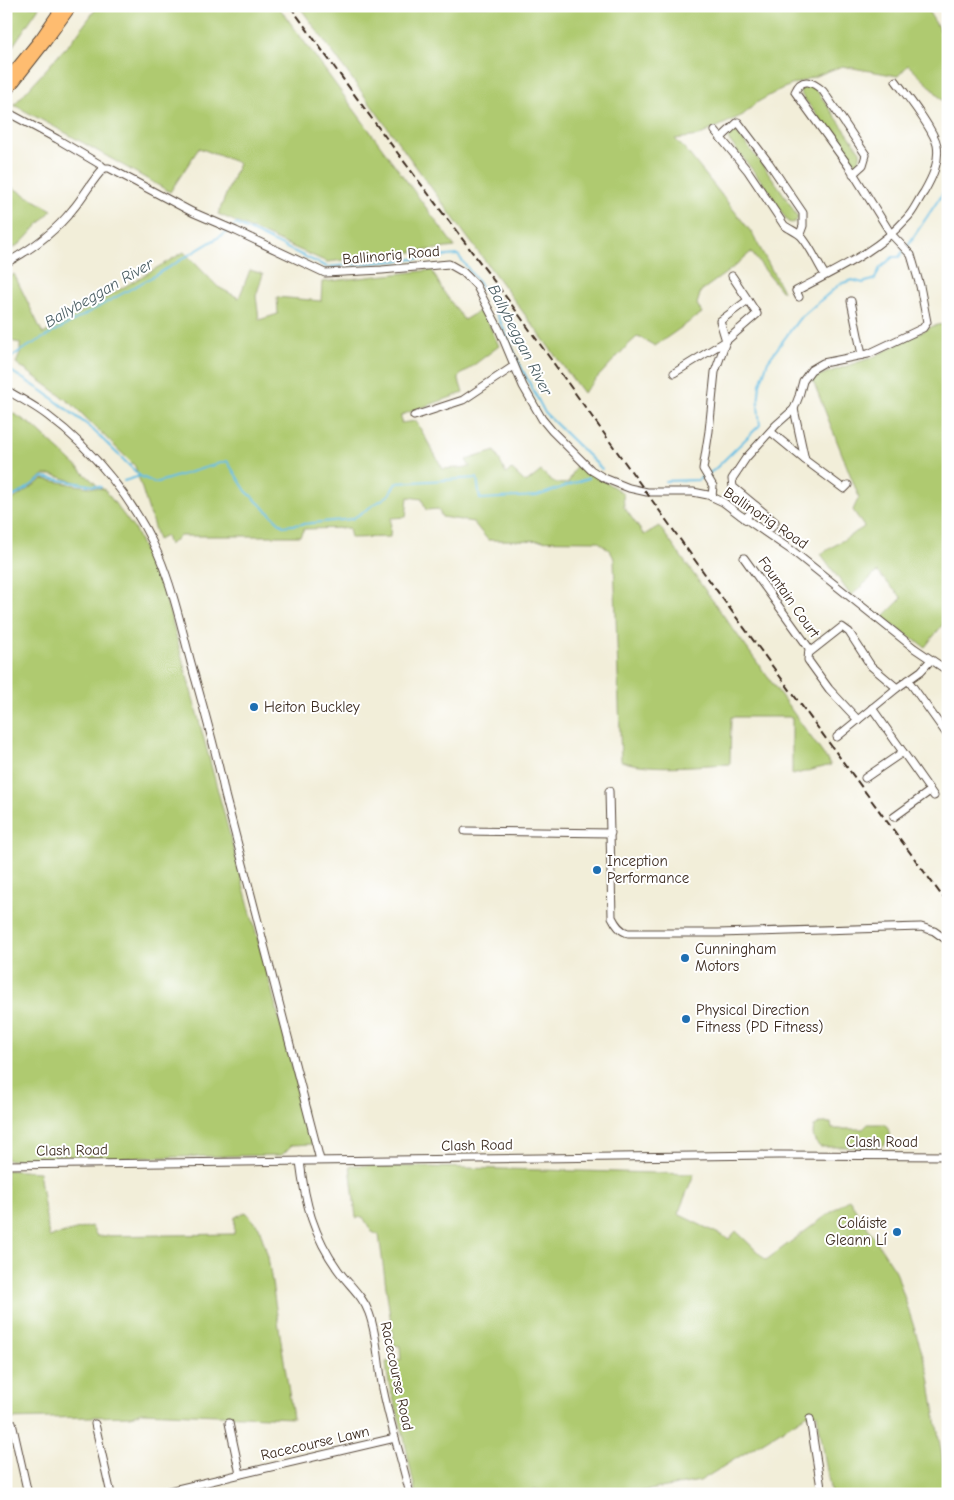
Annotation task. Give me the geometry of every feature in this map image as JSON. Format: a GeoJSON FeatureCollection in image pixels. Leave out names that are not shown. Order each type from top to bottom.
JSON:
{"type":"FeatureCollection","features":[{"type":"Feature","properties":{"kind":"main road"},"geometry":{"type":"LineString","coordinates":[[6,80],[40,38],[62,6]]}},
{"type":"Feature","properties":{"kind":"main road"},"geometry":{"type":"LineString","coordinates":[[6,93],[72,6]]}},
{"type":"Feature","properties":{"kind":"street"},"geometry":{"type":"LineString","coordinates":[[800,297],[796,291],[867,253],[891,234],[909,216],[932,179],[938,161],[937,145],[927,125],[896,80]]}},
{"type":"Feature","properties":{"kind":"street"},"geometry":{"type":"LineString","coordinates":[[771,528],[776,522],[733,487],[732,479],[746,458],[776,425],[794,409],[803,381],[811,370],[823,363],[868,354],[923,328],[927,322],[920,286],[911,255],[891,234],[853,174],[794,92],[797,87],[807,81],[814,83],[823,91],[866,155],[863,165],[853,174]]}},
{"type":"Feature","properties":{"kind":"street","name":"Ballinorig Road"},"geometry":{"type":"LineString","coordinates":[[7,112],[57,138],[104,168],[109,168],[192,212],[325,273],[449,264],[463,272],[476,285],[499,329],[514,366],[542,419],[584,463],[601,476],[628,488],[647,492],[693,492],[722,502],[794,552],[914,648],[948,671]]}},
{"type":"Feature","properties":{"kind":"street"},"geometry":{"type":"LineString","coordinates":[[721,138],[738,122],[769,162],[803,213],[803,226],[800,234]]}},
{"type":"Feature","properties":{"kind":"street"},"geometry":{"type":"LineString","coordinates":[[715,131],[748,171],[784,225],[792,232],[800,234],[825,275]]}},
{"type":"Feature","properties":{"kind":"street"},"geometry":{"type":"LineString","coordinates":[[6,263],[27,252],[61,223],[74,209],[104,168]]}},
{"type":"Feature","properties":{"kind":"street"},"geometry":{"type":"LineString","coordinates":[[674,373],[726,340],[757,314],[732,276]]}},
{"type":"Feature","properties":{"kind":"street"},"geometry":{"type":"LineString","coordinates":[[712,497],[713,486],[703,468],[715,372],[726,340],[720,321],[748,300]]}},
{"type":"Feature","properties":{"kind":"street"},"geometry":{"type":"LineString","coordinates":[[851,301],[862,355]]}},
{"type":"Feature","properties":{"kind":"street"},"geometry":{"type":"LineString","coordinates":[[414,416],[463,400],[514,366]]}},
{"type":"Feature","properties":{"kind":"street"},"geometry":{"type":"LineString","coordinates":[[6,390],[48,415],[87,451],[116,485],[138,517],[158,554],[176,606],[214,746],[320,1160]]}},
{"type":"Feature","properties":{"kind":"street"},"geometry":{"type":"LineString","coordinates":[[794,409],[805,460]]}},
{"type":"Feature","properties":{"kind":"street"},"geometry":{"type":"LineString","coordinates":[[771,432],[844,490],[848,485]]}},
{"type":"Feature","properties":{"kind":"street"},"geometry":{"type":"LineString","coordinates":[[745,519],[756,506]]}},
{"type":"Feature","properties":{"kind":"street","name":"Fountain Court"},"geometry":{"type":"LineString","coordinates":[[744,558],[809,648],[808,660],[829,689],[858,720]]}},
{"type":"Feature","properties":{"kind":"street","name":"Fountain Court"},"geometry":{"type":"LineString","coordinates":[[809,653],[842,627],[848,632],[872,666],[897,688]]}},
{"type":"Feature","properties":{"kind":"street"},"geometry":{"type":"LineString","coordinates":[[837,736],[897,688],[921,672],[932,660]]}},
{"type":"Feature","properties":{"kind":"street"},"geometry":{"type":"LineString","coordinates":[[908,680],[948,736]]}},
{"type":"Feature","properties":{"kind":"street"},"geometry":{"type":"LineString","coordinates":[[872,708],[932,793],[894,817]]}},
{"type":"Feature","properties":{"kind":"street"},"geometry":{"type":"LineString","coordinates":[[865,778],[903,752]]}},
{"type":"Feature","properties":{"kind":"street"},"geometry":{"type":"LineString","coordinates":[[609,791],[612,917],[618,928],[624,932],[718,934],[921,927],[934,931],[948,941]]}},
{"type":"Feature","properties":{"kind":"street"},"geometry":{"type":"LineString","coordinates":[[465,831],[611,833]]}},
{"type":"Feature","properties":{"kind":"street","name":"Clash Road"},"geometry":{"type":"LineString","coordinates":[[6,1165],[786,1155],[948,1156]]}},
{"type":"Feature","properties":{"kind":"street","name":"Racecourse Road"},"geometry":{"type":"LineString","coordinates":[[300,1161],[306,1201],[313,1226],[339,1271],[360,1297],[370,1314],[382,1384],[410,1494]]}},
{"type":"Feature","properties":{"kind":"street"},"geometry":{"type":"LineString","coordinates":[[810,1420],[822,1494]]}},
{"type":"Feature","properties":{"kind":"street"},"geometry":{"type":"LineString","coordinates":[[12,1423],[28,1494]]}},
{"type":"Feature","properties":{"kind":"street"},"geometry":{"type":"LineString","coordinates":[[229,1423],[240,1474]]}},
{"type":"Feature","properties":{"kind":"street"},"geometry":{"type":"LineString","coordinates":[[95,1424],[111,1494]]}},
{"type":"Feature","properties":{"kind":"street","name":"Racecourse Lawn"},"geometry":{"type":"LineString","coordinates":[[156,1494],[395,1438]]}},
{"type":"Feature","properties":{"kind":"green space"},"geometry":{"type":"Polygon","coordinates":[[[6,6],[40,6],[6,56],[6,6]]]}},
{"type":"Feature","properties":{"kind":"green space"},"geometry":{"type":"Polygon","coordinates":[[[98,6],[278,6],[455,247],[327,262],[218,214],[239,163],[199,148],[170,192],[14,105],[75,37],[98,6]]]}},
{"type":"Feature","properties":{"kind":"green space"},"geometry":{"type":"Polygon","coordinates":[[[299,6],[925,6],[948,43],[948,107],[908,65],[898,76],[842,66],[781,89],[756,103],[743,115],[698,136],[675,139],[752,233],[783,291],[781,291],[751,252],[701,291],[697,304],[702,313],[655,346],[638,336],[583,393],[299,6]]]}},
{"type":"Feature","properties":{"kind":"green space"},"geometry":{"type":"Polygon","coordinates":[[[812,84],[860,151],[858,162],[855,164],[851,163],[801,94],[800,89],[812,84]]]}},
{"type":"Feature","properties":{"kind":"green space"},"geometry":{"type":"Polygon","coordinates":[[[730,133],[737,133],[777,185],[798,218],[795,222],[788,222],[766,187],[728,139],[730,133]]]}},
{"type":"Feature","properties":{"kind":"green space"},"geometry":{"type":"Polygon","coordinates":[[[6,184],[52,210],[21,243],[6,252],[6,184]]]}},
{"type":"Feature","properties":{"kind":"green space"},"geometry":{"type":"Polygon","coordinates":[[[184,252],[218,287],[239,298],[250,270],[263,274],[256,296],[259,320],[278,314],[277,297],[321,301],[322,282],[432,270],[443,291],[464,320],[482,309],[499,346],[458,377],[463,393],[401,415],[401,423],[416,421],[443,469],[470,467],[466,460],[495,451],[506,474],[511,469],[526,483],[541,471],[556,483],[568,483],[577,464],[623,493],[624,507],[644,535],[659,526],[831,765],[792,775],[792,717],[731,717],[730,764],[660,767],[621,761],[614,559],[611,553],[597,541],[488,540],[473,522],[442,517],[438,509],[426,510],[422,499],[408,497],[406,517],[391,518],[390,537],[351,538],[349,528],[304,529],[300,536],[180,536],[169,545],[166,536],[158,540],[135,466],[72,404],[16,363],[20,354],[20,343],[6,340],[6,280],[14,274],[43,334],[184,252]]]}},
{"type":"Feature","properties":{"kind":"green space"},"geometry":{"type":"Polygon","coordinates":[[[948,323],[948,618],[925,647],[882,618],[902,598],[877,572],[851,596],[821,554],[864,527],[853,510],[859,497],[812,378],[873,357],[933,326],[948,323]]]}},
{"type":"Feature","properties":{"kind":"green space"},"geometry":{"type":"Polygon","coordinates":[[[6,409],[32,425],[99,487],[78,483],[54,475],[44,475],[23,491],[6,499],[6,409]]]}},
{"type":"Feature","properties":{"kind":"green space"},"geometry":{"type":"Polygon","coordinates":[[[43,479],[104,489],[135,530],[147,557],[159,574],[313,1144],[292,1145],[282,1155],[6,1160],[6,502],[43,479]]]}},
{"type":"Feature","properties":{"kind":"green space"},"geometry":{"type":"Polygon","coordinates":[[[821,1123],[831,1123],[832,1129],[863,1129],[868,1124],[885,1124],[889,1131],[889,1138],[885,1144],[878,1147],[820,1147],[814,1140],[813,1133],[814,1127],[821,1123]]]}},
{"type":"Feature","properties":{"kind":"green space"},"geometry":{"type":"Polygon","coordinates":[[[350,1165],[694,1174],[678,1214],[729,1239],[736,1231],[766,1260],[849,1199],[896,1271],[928,1371],[948,1494],[831,1494],[817,1413],[806,1415],[700,1481],[627,1494],[551,1494],[535,1489],[525,1494],[416,1494],[404,1437],[389,1383],[386,1362],[401,1360],[400,1346],[394,1345],[379,1235],[372,1232],[363,1217],[356,1218],[350,1165]]]}},
{"type":"Feature","properties":{"kind":"green space"},"geometry":{"type":"Polygon","coordinates":[[[6,1170],[39,1172],[49,1237],[91,1226],[97,1236],[234,1234],[235,1217],[246,1212],[259,1227],[268,1257],[293,1418],[142,1412],[131,1416],[6,1419],[6,1170]]]}},
{"type":"Feature","properties":{"kind":"waterway","name":"Ballybeggan River"},"geometry":{"type":"LineString","coordinates":[[906,248],[943,193],[948,180]]}},
{"type":"Feature","properties":{"kind":"waterway","name":"Ballybeggan River"},"geometry":{"type":"LineString","coordinates":[[234,226],[236,224],[327,267],[458,255],[489,297],[519,363],[545,413],[602,469]]}},
{"type":"Feature","properties":{"kind":"waterway","name":"Ballybeggan River"},"geometry":{"type":"LineString","coordinates":[[6,361],[20,351],[159,273],[229,231]]}},
{"type":"Feature","properties":{"kind":"waterway","name":"Ballybeggan River"},"geometry":{"type":"LineString","coordinates":[[708,474],[760,425],[758,405],[760,384],[768,361],[799,319],[840,284],[852,280],[863,283],[875,279],[880,268],[893,257],[899,257],[903,251]]}},
{"type":"Feature","properties":{"kind":"waterway"},"geometry":{"type":"LineString","coordinates":[[6,368],[44,392],[90,427],[140,476]]}},
{"type":"Feature","properties":{"kind":"waterway"},"geometry":{"type":"LineString","coordinates":[[124,481],[140,476],[155,483],[227,461],[246,491],[283,526],[352,519],[389,495],[396,483],[477,478],[480,499],[537,496],[589,478]]}},
{"type":"Feature","properties":{"kind":"waterway","name":"Ballybeggan River"},"geometry":{"type":"LineString","coordinates":[[665,481],[698,480],[704,476]]}},
{"type":"Feature","properties":{"kind":"waterway"},"geometry":{"type":"LineString","coordinates":[[6,500],[43,477],[101,487]]}},
{"type":"Feature","properties":{"kind":"railway"},"geometry":{"type":"LineString","coordinates":[[290,6],[509,301],[725,602],[948,904]]}},
{"type":"Feature","properties":{"kind":"place","name":"Heiton Buckley"},"geometry":{"type":"Point","coordinates":[254,707]}},
{"type":"Feature","properties":{"kind":"place","name":"Inception Performance"},"geometry":{"type":"Point","coordinates":[597,870]}},
{"type":"Feature","properties":{"kind":"place","name":"Cunningham Motors"},"geometry":{"type":"Point","coordinates":[685,958]}},
{"type":"Feature","properties":{"kind":"place","name":"Physical Direction Fitness (PD Fitness)"},"geometry":{"type":"Point","coordinates":[686,1019]}},
{"type":"Feature","properties":{"kind":"place","name":"Coláiste Gleann Lí"},"geometry":{"type":"Point","coordinates":[897,1232]}}]}
